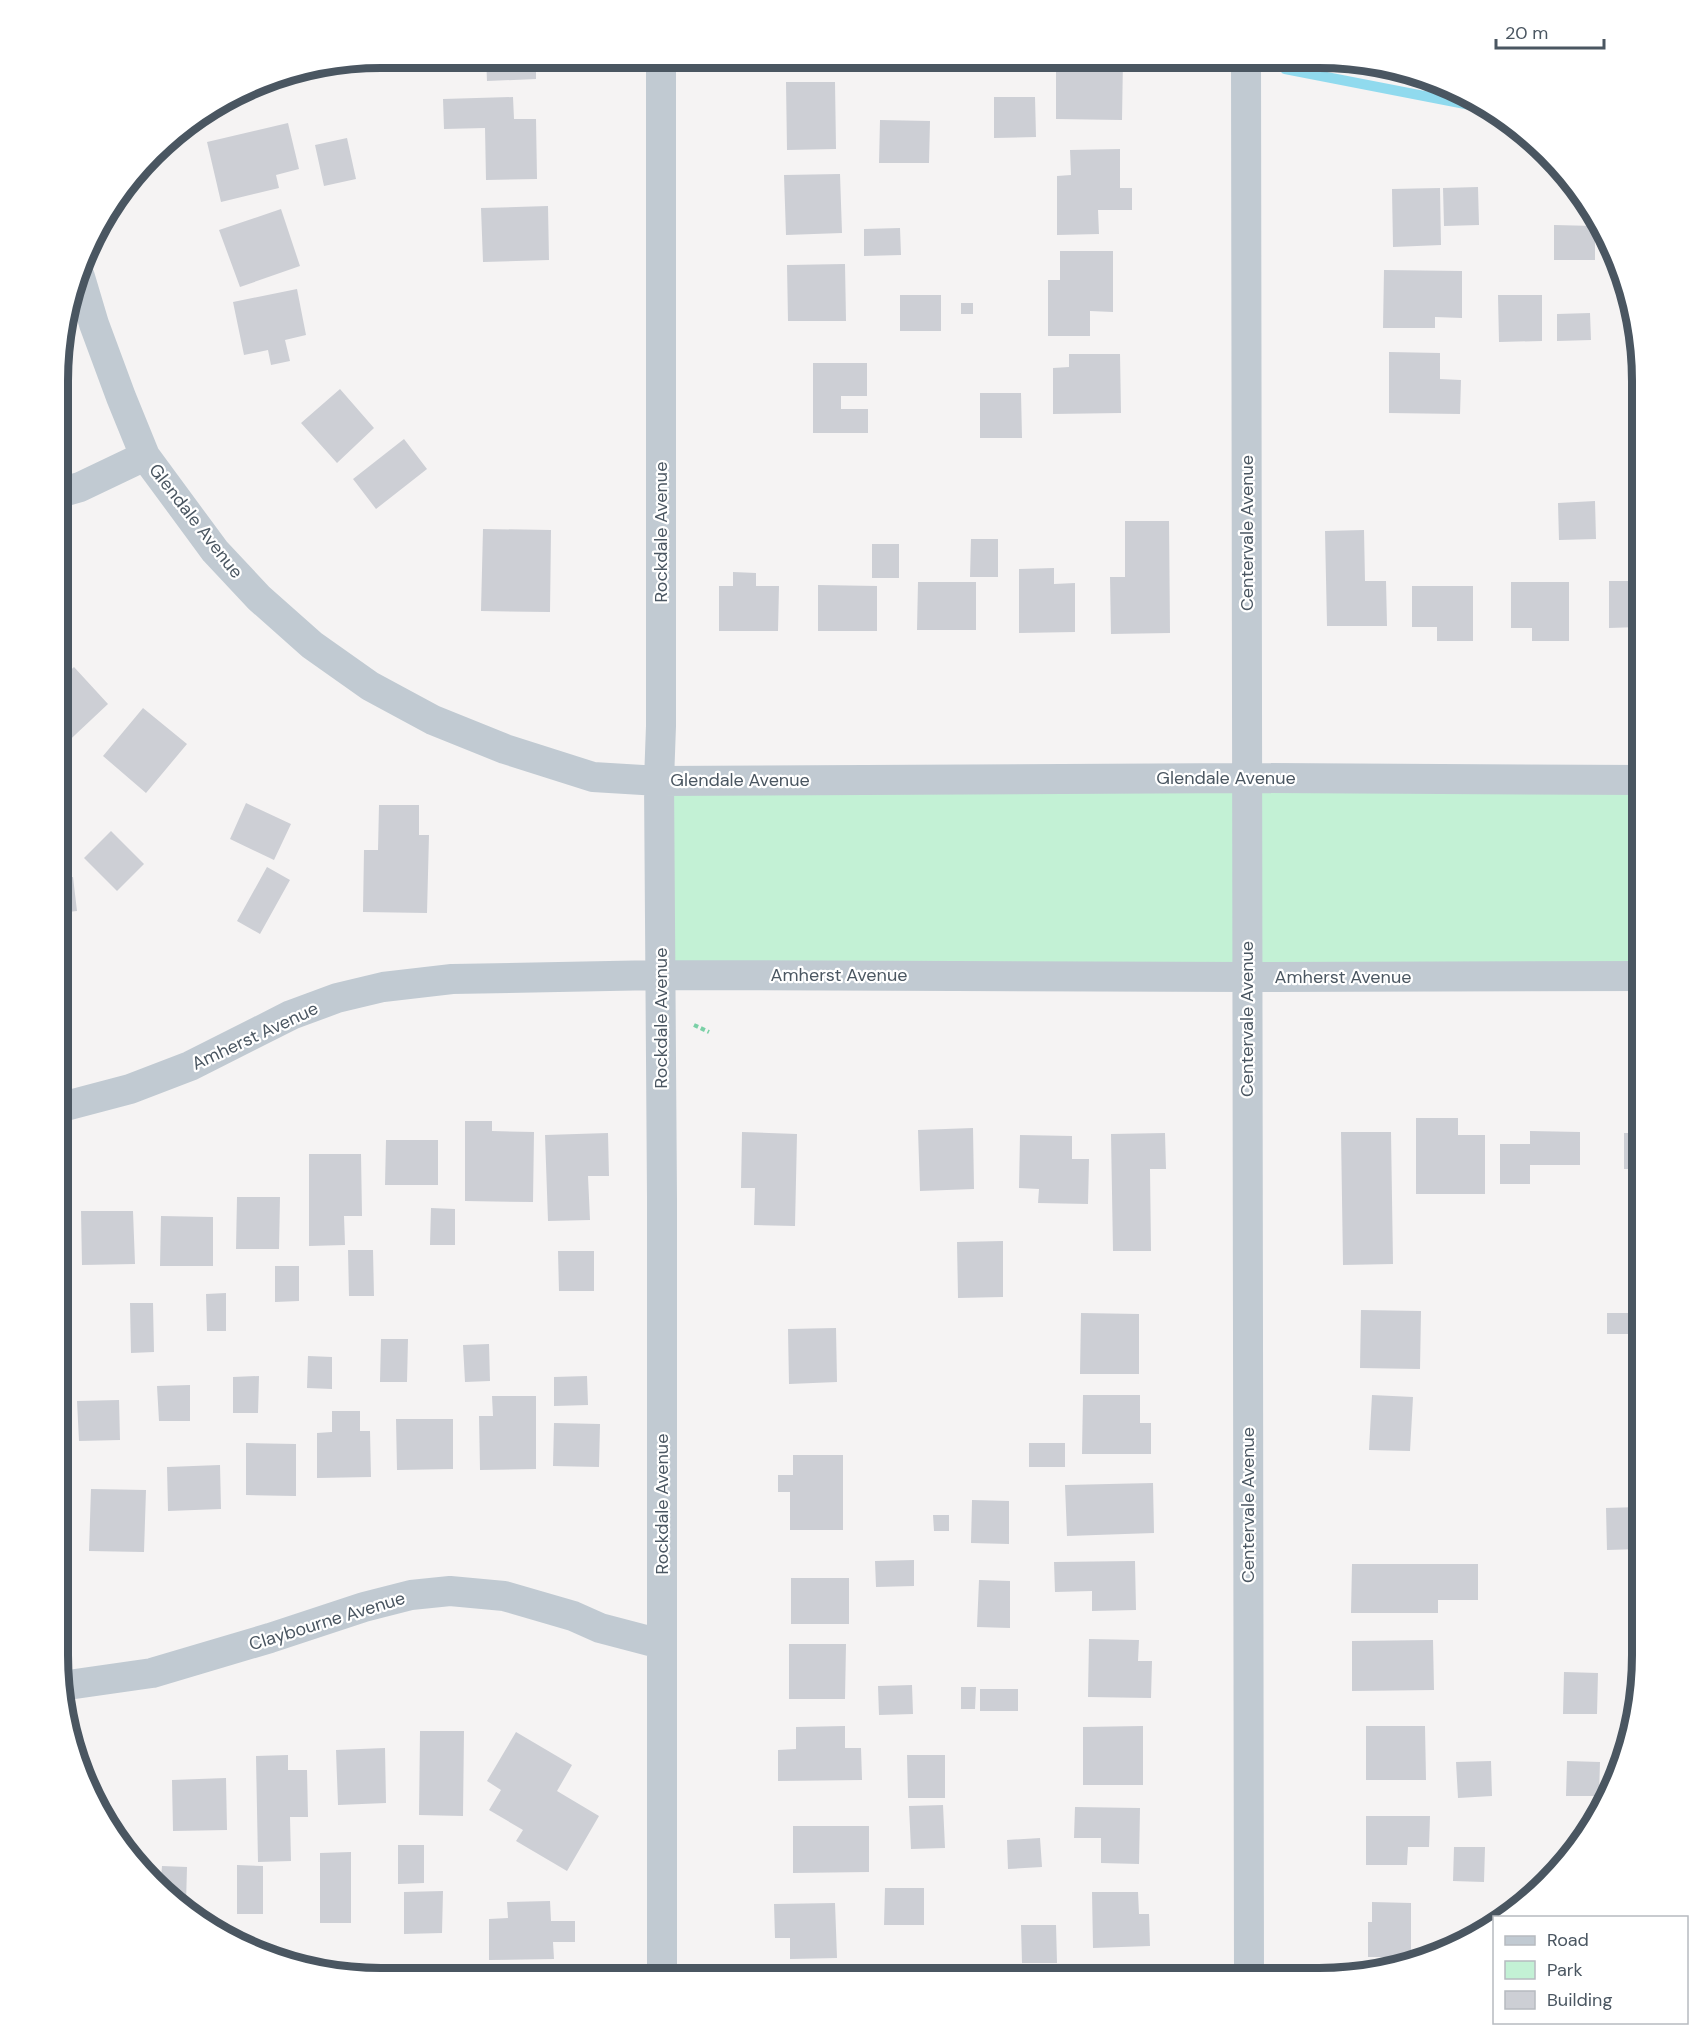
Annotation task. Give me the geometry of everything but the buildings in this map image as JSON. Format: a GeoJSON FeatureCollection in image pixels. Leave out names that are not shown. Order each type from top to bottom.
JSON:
{"type":"FeatureCollection","features":[{"type":"Feature","properties":{"kind":"street","name":"Rockdale Avenue"},"geometry":{"type":"LineString","coordinates":[[661,68],[661,726],[659,781],[662,1198],[662,1968]]}},
{"type":"Feature","properties":{"kind":"street","name":"Centervale Avenue"},"geometry":{"type":"LineString","coordinates":[[1246,68],[1249,1968]]}},
{"type":"Feature","properties":{"kind":"street","name":"Glendale Avenue"},"geometry":{"type":"LineString","coordinates":[[82,285],[121,398],[145,456],[215,551],[259,598],[312,645],[370,686],[433,720],[505,749],[593,777],[659,781],[1247,778],[1632,780]]}},
{"type":"Feature","properties":{"kind":"street"},"geometry":{"type":"LineString","coordinates":[[68,491],[145,456]]}},
{"type":"Feature","properties":{"kind":"street","name":"Amherst Avenue"},"geometry":{"type":"LineString","coordinates":[[68,1105],[130,1089],[190,1066],[291,1015],[337,998],[383,987],[452,979],[660,975],[1632,976]]}},
{"type":"Feature","properties":{"kind":"street","name":"Claybourne Avenue"},"geometry":{"type":"LineString","coordinates":[[69,1685],[152,1673],[364,1607],[411,1595],[450,1591],[504,1596],[573,1616],[600,1628],[661,1644]]}},
{"type":"Feature","properties":{"kind":"path"},"geometry":{"type":"LineString","coordinates":[[688,1023],[709,1032]]}},
{"type":"Feature","properties":{"kind":"green space"},"geometry":{"type":"Polygon","coordinates":[[[1632,780],[1632,976],[660,975],[659,781],[1632,780]]]}},
{"type":"Feature","properties":{"kind":"waterway"},"geometry":{"type":"LineString","coordinates":[[1285,69],[1467,104]]}}]}
